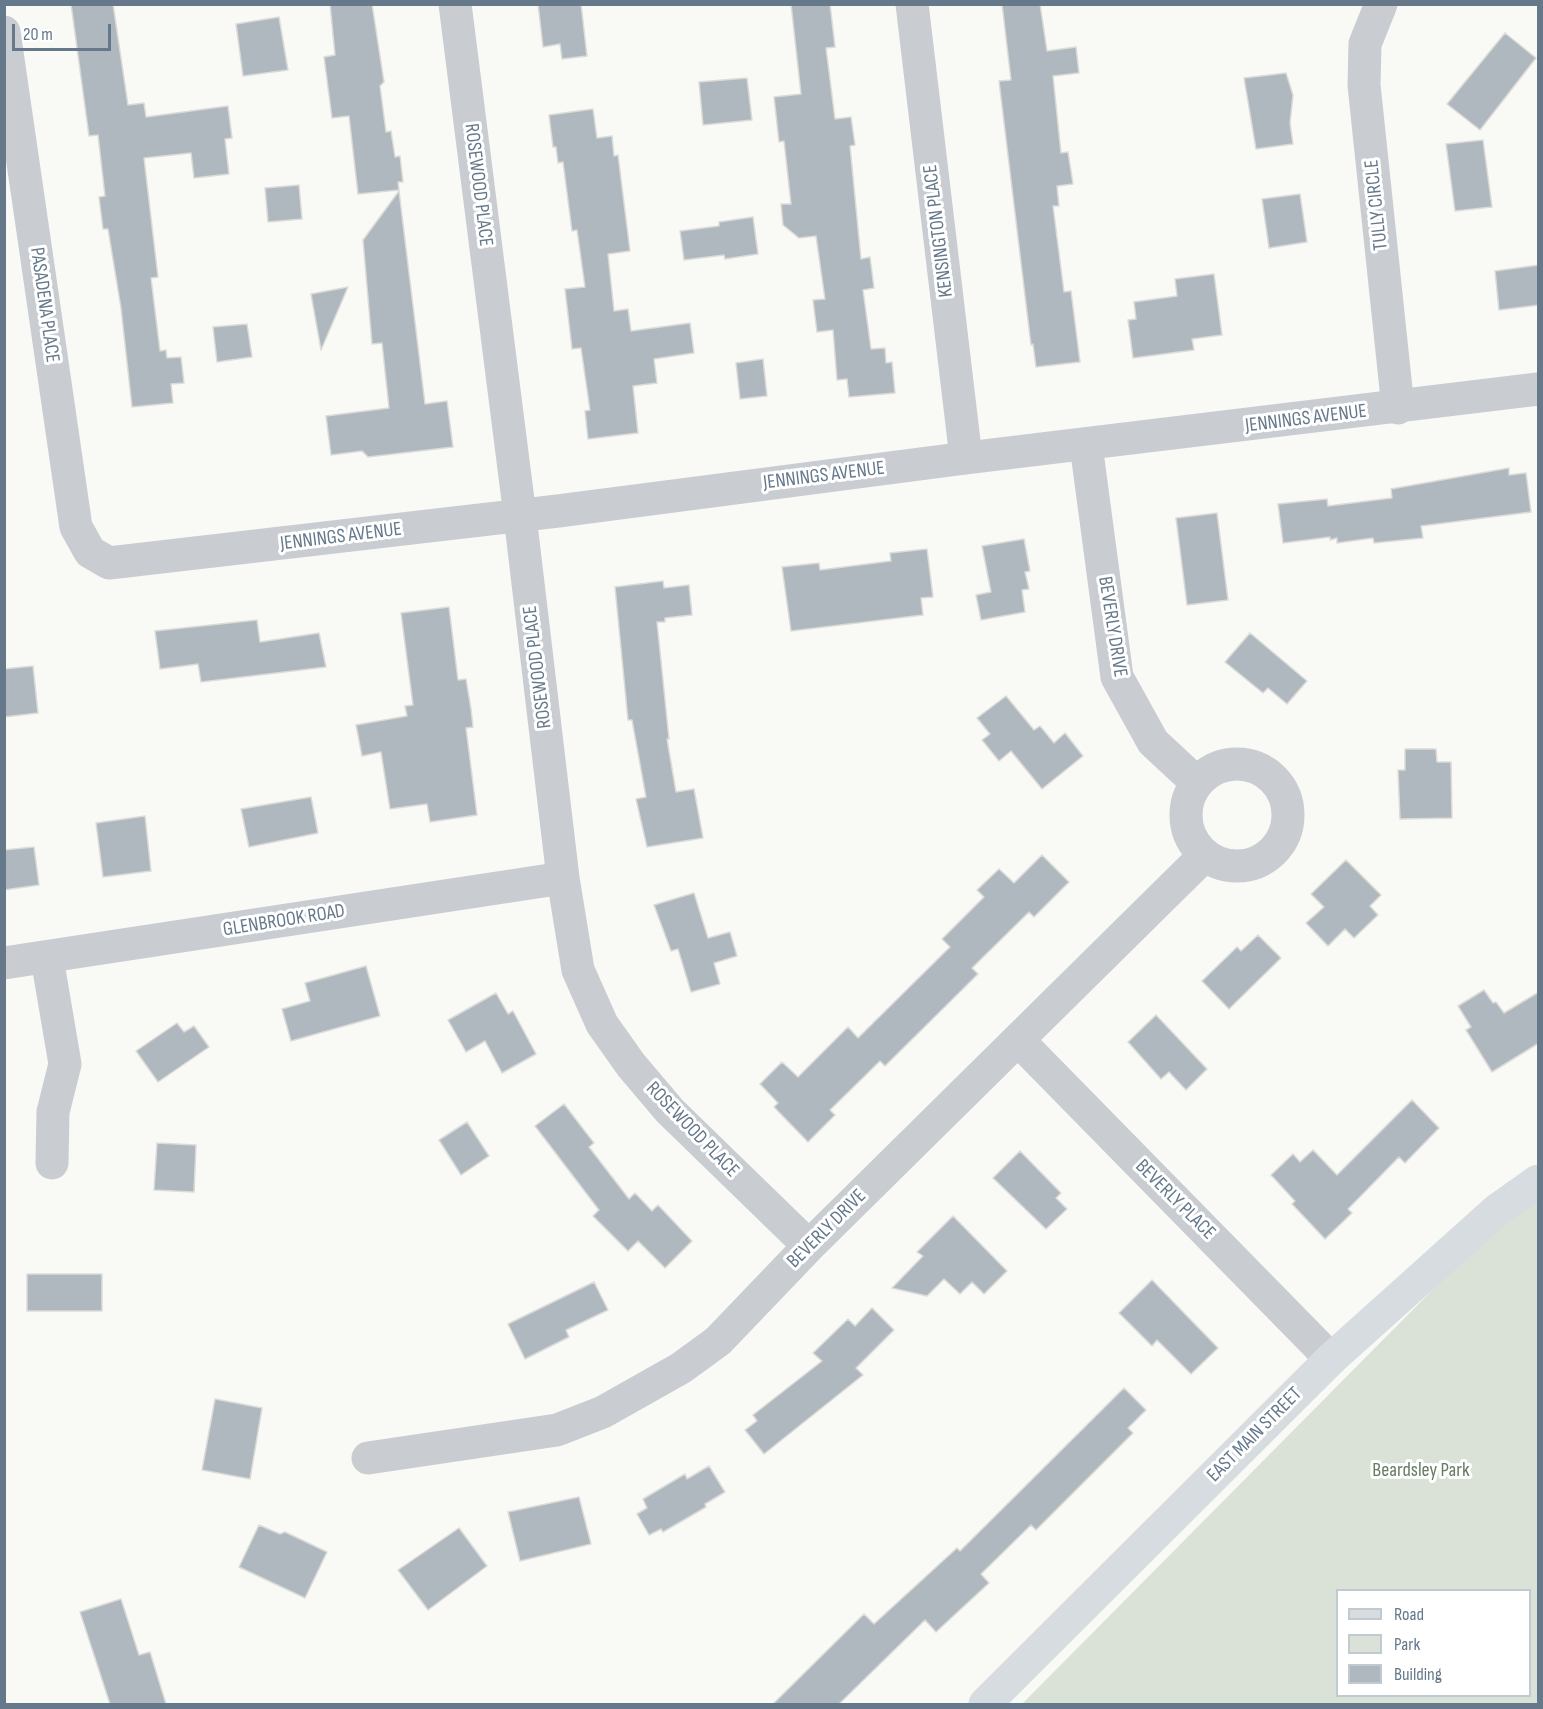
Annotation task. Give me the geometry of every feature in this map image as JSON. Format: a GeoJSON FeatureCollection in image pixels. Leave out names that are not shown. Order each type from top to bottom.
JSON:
{"type":"FeatureCollection","features":[{"type":"Feature","properties":{"kind":"main road","name":"EAST MAIN STREET"},"geometry":{"type":"LineString","coordinates":[[985,1704],[1331,1359],[1497,1210],[1539,1181]]}},
{"type":"Feature","properties":{"kind":"street","name":"ROSEWOOD PLACE"},"geometry":{"type":"LineString","coordinates":[[455,4],[563,878],[579,970],[602,1024],[631,1065],[670,1111],[808,1246]]}},
{"type":"Feature","properties":{"kind":"street","name":"KENSINGTON PLACE"},"geometry":{"type":"LineString","coordinates":[[912,4],[966,458]]}},
{"type":"Feature","properties":{"kind":"street","name":"TULLY CIRCLE"},"geometry":{"type":"LineString","coordinates":[[1381,4],[1365,44],[1364,85],[1398,408]]}},
{"type":"Feature","properties":{"kind":"street","name":"PASADENA PLACE"},"geometry":{"type":"LineString","coordinates":[[4,32],[76,527],[90,552],[109,563]]}},
{"type":"Feature","properties":{"kind":"street","name":"JENNINGS AVENUE"},"geometry":{"type":"LineString","coordinates":[[109,563],[520,516],[966,458],[1398,408],[1539,389]]}},
{"type":"Feature","properties":{"kind":"street","name":"BEVERLY DRIVE"},"geometry":{"type":"LineString","coordinates":[[1086,445],[1117,677],[1153,742],[1196,782]]}},
{"type":"Feature","properties":{"kind":"street"},"geometry":{"type":"LineString","coordinates":[[1243,763],[1259,768],[1273,778],[1283,792],[1288,808],[1287,826],[1281,842],[1262,860],[1237,867],[1220,864],[1205,855],[1194,843],[1187,829],[1185,813],[1188,797],[1196,782],[1209,771],[1225,764],[1243,763]]}},
{"type":"Feature","properties":{"kind":"street","name":"BEVERLY DRIVE"},"geometry":{"type":"LineString","coordinates":[[369,1458],[557,1430],[603,1412],[681,1368],[718,1341],[808,1246],[1019,1041],[1205,855]]}},
{"type":"Feature","properties":{"kind":"street","name":"GLENBROOK ROAD"},"geometry":{"type":"LineString","coordinates":[[4,963],[563,878]]}},
{"type":"Feature","properties":{"kind":"street"},"geometry":{"type":"LineString","coordinates":[[47,957],[65,1064],[53,1112],[52,1163]]}},
{"type":"Feature","properties":{"kind":"street","name":"BEVERLY PLACE"},"geometry":{"type":"LineString","coordinates":[[1019,1041],[1331,1359]]}},
{"type":"Feature","properties":{"kind":"green space","name":"Beardsley Park"},"geometry":{"type":"Polygon","coordinates":[[[1538,1200],[1538,1704],[1022,1704],[1484,1238],[1538,1200]]]}},
{"type":"Feature","properties":{"kind":"building"},"geometry":{"type":"Polygon","coordinates":[[[71,4],[113,4],[128,105],[144,103],[146,117],[228,106],[232,138],[225,139],[229,174],[194,178],[191,153],[144,158],[158,277],[151,278],[160,351],[166,350],[167,358],[181,357],[184,383],[171,384],[173,403],[132,407],[121,308],[108,229],[103,229],[99,197],[105,196],[98,135],[89,136],[71,4]]]}},
{"type":"Feature","properties":{"kind":"building"},"geometry":{"type":"Polygon","coordinates":[[[330,4],[372,4],[384,82],[380,86],[386,132],[391,131],[395,157],[400,156],[403,182],[398,182],[399,190],[358,194],[349,116],[332,118],[324,57],[335,55],[330,4]]]}},
{"type":"Feature","properties":{"kind":"building"},"geometry":{"type":"Polygon","coordinates":[[[538,4],[581,4],[587,56],[562,59],[560,44],[543,47],[538,4]]]}},
{"type":"Feature","properties":{"kind":"building"},"geometry":{"type":"Polygon","coordinates":[[[791,4],[830,4],[835,47],[826,48],[835,119],[851,117],[855,145],[850,146],[861,259],[870,257],[874,288],[863,290],[871,349],[885,348],[886,363],[892,362],[895,393],[849,397],[847,379],[837,380],[833,330],[817,332],[813,300],[825,299],[816,236],[799,238],[783,225],[781,204],[791,204],[784,141],[779,142],[774,97],[801,94],[791,4]]]}},
{"type":"Feature","properties":{"kind":"building"},"geometry":{"type":"Polygon","coordinates":[[[1002,4],[1040,4],[1047,51],[1076,47],[1079,73],[1053,76],[1061,153],[1068,152],[1073,184],[1057,186],[1059,206],[1053,206],[1064,292],[1071,291],[1080,362],[1036,367],[1033,344],[1031,345],[999,81],[1011,80],[1002,4]]]}},
{"type":"Feature","properties":{"kind":"building"},"geometry":{"type":"Polygon","coordinates":[[[279,17],[288,70],[243,76],[236,24],[279,17]]]}},
{"type":"Feature","properties":{"kind":"building"},"geometry":{"type":"Polygon","coordinates":[[[1505,33],[1536,58],[1480,130],[1447,104],[1505,33]]]}},
{"type":"Feature","properties":{"kind":"building"},"geometry":{"type":"Polygon","coordinates":[[[1286,73],[1293,95],[1290,123],[1293,144],[1256,149],[1244,78],[1286,73]]]}},
{"type":"Feature","properties":{"kind":"building"},"geometry":{"type":"Polygon","coordinates":[[[747,78],[752,120],[703,125],[699,82],[747,78]]]}},
{"type":"Feature","properties":{"kind":"building"},"geometry":{"type":"Polygon","coordinates":[[[593,109],[597,138],[612,136],[614,156],[618,155],[630,251],[608,254],[614,311],[628,309],[631,331],[690,323],[694,353],[654,359],[657,383],[633,386],[638,433],[588,439],[585,411],[590,410],[581,348],[572,349],[565,289],[585,287],[577,230],[572,231],[563,162],[558,163],[556,147],[553,147],[549,115],[593,109]]]}},
{"type":"Feature","properties":{"kind":"building"},"geometry":{"type":"Polygon","coordinates":[[[1483,140],[1492,207],[1455,211],[1446,144],[1483,140]]]}},
{"type":"Feature","properties":{"kind":"building"},"geometry":{"type":"Polygon","coordinates":[[[299,185],[302,219],[268,222],[265,188],[299,185]]]}},
{"type":"Feature","properties":{"kind":"building"},"geometry":{"type":"Polygon","coordinates":[[[399,191],[425,404],[447,401],[453,447],[368,457],[362,451],[331,455],[326,416],[389,408],[382,343],[372,344],[363,240],[399,191]]]}},
{"type":"Feature","properties":{"kind":"building"},"geometry":{"type":"Polygon","coordinates":[[[1300,194],[1307,242],[1269,248],[1262,199],[1300,194]]]}},
{"type":"Feature","properties":{"kind":"building"},"geometry":{"type":"Polygon","coordinates":[[[753,217],[758,254],[725,259],[724,255],[684,260],[680,231],[719,226],[719,222],[753,217]]]}},
{"type":"Feature","properties":{"kind":"building"},"geometry":{"type":"Polygon","coordinates":[[[1539,265],[1539,305],[1499,310],[1495,271],[1539,265]]]}},
{"type":"Feature","properties":{"kind":"building"},"geometry":{"type":"Polygon","coordinates":[[[1214,274],[1222,335],[1192,339],[1194,350],[1133,358],[1128,320],[1136,319],[1134,302],[1177,296],[1175,279],[1214,274]]]}},
{"type":"Feature","properties":{"kind":"building"},"geometry":{"type":"Polygon","coordinates":[[[348,287],[321,350],[311,294],[348,287]]]}},
{"type":"Feature","properties":{"kind":"building"},"geometry":{"type":"Polygon","coordinates":[[[247,324],[252,357],[217,362],[213,327],[247,324]]]}},
{"type":"Feature","properties":{"kind":"building"},"geometry":{"type":"Polygon","coordinates":[[[763,359],[767,396],[740,399],[736,363],[763,359]]]}},
{"type":"Feature","properties":{"kind":"building"},"geometry":{"type":"Polygon","coordinates":[[[1509,468],[1509,475],[1526,473],[1531,512],[1421,526],[1423,538],[1374,543],[1373,538],[1337,543],[1337,538],[1330,540],[1330,537],[1283,543],[1278,504],[1327,499],[1328,506],[1392,498],[1391,489],[1509,468]]]}},
{"type":"Feature","properties":{"kind":"building"},"geometry":{"type":"Polygon","coordinates":[[[1217,513],[1228,600],[1187,605],[1176,518],[1217,513]]]}},
{"type":"Feature","properties":{"kind":"building"},"geometry":{"type":"Polygon","coordinates":[[[1024,539],[1030,571],[1025,572],[1029,589],[1022,590],[1025,612],[981,620],[976,595],[991,592],[982,546],[1024,539]]]}},
{"type":"Feature","properties":{"kind":"building"},"geometry":{"type":"Polygon","coordinates":[[[927,549],[933,597],[921,598],[923,615],[791,631],[782,567],[819,563],[820,570],[891,561],[890,553],[927,549]]]}},
{"type":"Feature","properties":{"kind":"building"},"geometry":{"type":"Polygon","coordinates":[[[663,581],[664,588],[689,585],[692,615],[665,618],[665,622],[657,622],[669,739],[667,739],[676,792],[694,789],[703,838],[647,847],[636,799],[646,797],[632,720],[628,720],[615,587],[663,581]]]}},
{"type":"Feature","properties":{"kind":"building"},"geometry":{"type":"Polygon","coordinates":[[[449,607],[458,680],[466,679],[471,709],[473,727],[466,728],[477,815],[430,822],[427,804],[390,809],[381,752],[362,756],[356,725],[407,716],[405,706],[413,705],[401,613],[449,607]]]}},
{"type":"Feature","properties":{"kind":"building"},"geometry":{"type":"Polygon","coordinates":[[[257,620],[260,642],[319,633],[326,667],[201,682],[198,664],[160,669],[155,631],[257,620]]]}},
{"type":"Feature","properties":{"kind":"building"},"geometry":{"type":"Polygon","coordinates":[[[1250,633],[1307,681],[1287,704],[1268,688],[1263,693],[1225,662],[1250,633]]]}},
{"type":"Feature","properties":{"kind":"building"},"geometry":{"type":"Polygon","coordinates":[[[33,666],[38,713],[4,717],[4,669],[33,666]]]}},
{"type":"Feature","properties":{"kind":"building"},"geometry":{"type":"Polygon","coordinates":[[[1006,696],[1034,730],[1040,726],[1054,743],[1065,733],[1083,756],[1042,789],[1011,751],[999,761],[982,740],[990,734],[977,718],[1006,696]]]}},
{"type":"Feature","properties":{"kind":"building"},"geometry":{"type":"Polygon","coordinates":[[[1405,749],[1436,749],[1437,762],[1451,762],[1452,818],[1400,819],[1398,770],[1405,770],[1405,749]]]}},
{"type":"Feature","properties":{"kind":"building"},"geometry":{"type":"Polygon","coordinates":[[[311,797],[318,833],[249,847],[241,809],[311,797]]]}},
{"type":"Feature","properties":{"kind":"building"},"geometry":{"type":"Polygon","coordinates":[[[145,816],[151,871],[103,877],[96,823],[145,816]]]}},
{"type":"Feature","properties":{"kind":"building"},"geometry":{"type":"Polygon","coordinates":[[[34,847],[39,885],[4,890],[4,850],[34,847]]]}},
{"type":"Feature","properties":{"kind":"building"},"geometry":{"type":"Polygon","coordinates":[[[1042,855],[1069,882],[1034,917],[1029,912],[972,968],[978,974],[885,1066],[880,1061],[830,1110],[835,1115],[808,1142],[774,1107],[778,1103],[760,1084],[782,1062],[798,1077],[848,1027],[858,1038],[950,947],[942,939],[984,897],[977,890],[999,869],[1014,883],[1042,855]]]}},
{"type":"Feature","properties":{"kind":"building"},"geometry":{"type":"Polygon","coordinates":[[[1346,860],[1381,895],[1370,906],[1378,915],[1354,938],[1345,929],[1328,946],[1306,923],[1324,907],[1311,894],[1346,860]]]}},
{"type":"Feature","properties":{"kind":"building"},"geometry":{"type":"Polygon","coordinates":[[[694,893],[708,938],[730,932],[737,956],[714,963],[720,984],[691,992],[678,949],[671,951],[654,905],[694,893]]]}},
{"type":"Feature","properties":{"kind":"building"},"geometry":{"type":"Polygon","coordinates":[[[1258,935],[1281,958],[1229,1009],[1202,981],[1237,947],[1241,951],[1258,935]]]}},
{"type":"Feature","properties":{"kind":"building"},"geometry":{"type":"Polygon","coordinates":[[[366,966],[380,1016],[291,1041],[282,1009],[310,1001],[305,983],[366,966]]]}},
{"type":"Feature","properties":{"kind":"building"},"geometry":{"type":"Polygon","coordinates":[[[1484,990],[1504,1013],[1539,992],[1539,1043],[1492,1072],[1466,1030],[1471,1027],[1458,1006],[1484,990]]]}},
{"type":"Feature","properties":{"kind":"building"},"geometry":{"type":"Polygon","coordinates":[[[496,993],[508,1014],[513,1011],[536,1054],[502,1073],[485,1041],[466,1052],[448,1020],[496,993]]]}},
{"type":"Feature","properties":{"kind":"building"},"geometry":{"type":"Polygon","coordinates":[[[1156,1015],[1207,1069],[1186,1090],[1169,1072],[1161,1079],[1128,1042],[1156,1015]]]}},
{"type":"Feature","properties":{"kind":"building"},"geometry":{"type":"Polygon","coordinates":[[[177,1023],[184,1032],[194,1026],[209,1047],[158,1082],[136,1051],[177,1023]]]}},
{"type":"Feature","properties":{"kind":"building"},"geometry":{"type":"Polygon","coordinates":[[[1412,1100],[1439,1128],[1405,1163],[1399,1157],[1348,1209],[1352,1213],[1325,1239],[1292,1204],[1295,1201],[1271,1175],[1293,1154],[1300,1162],[1313,1150],[1337,1175],[1412,1100]]]}},
{"type":"Feature","properties":{"kind":"building"},"geometry":{"type":"Polygon","coordinates":[[[564,1104],[594,1143],[589,1147],[629,1199],[635,1193],[652,1211],[658,1205],[692,1241],[665,1268],[638,1241],[628,1251],[593,1216],[599,1210],[535,1126],[564,1104]]]}},
{"type":"Feature","properties":{"kind":"building"},"geometry":{"type":"Polygon","coordinates":[[[467,1122],[489,1156],[461,1175],[439,1140],[467,1122]]]}},
{"type":"Feature","properties":{"kind":"building"},"geometry":{"type":"Polygon","coordinates":[[[157,1143],[196,1145],[194,1192],[154,1190],[157,1143]]]}},
{"type":"Feature","properties":{"kind":"building"},"geometry":{"type":"Polygon","coordinates":[[[1020,1151],[1061,1193],[1056,1198],[1067,1209],[1046,1229],[993,1178],[1020,1151]]]}},
{"type":"Feature","properties":{"kind":"building"},"geometry":{"type":"Polygon","coordinates":[[[953,1216],[1007,1271],[984,1294],[972,1282],[960,1294],[944,1279],[927,1296],[892,1288],[923,1256],[917,1252],[953,1216]]]}},
{"type":"Feature","properties":{"kind":"building"},"geometry":{"type":"Polygon","coordinates":[[[27,1274],[102,1274],[102,1311],[27,1311],[27,1274]]]}},
{"type":"Feature","properties":{"kind":"building"},"geometry":{"type":"Polygon","coordinates":[[[1152,1280],[1218,1348],[1191,1374],[1157,1340],[1152,1346],[1119,1313],[1152,1280]]]}},
{"type":"Feature","properties":{"kind":"building"},"geometry":{"type":"Polygon","coordinates":[[[594,1282],[608,1310],[566,1330],[569,1337],[525,1359],[508,1324],[594,1282]]]}},
{"type":"Feature","properties":{"kind":"building"},"geometry":{"type":"Polygon","coordinates":[[[872,1308],[894,1330],[856,1368],[863,1375],[764,1454],[745,1430],[757,1421],[753,1415],[822,1361],[813,1353],[848,1319],[855,1326],[872,1308]]]}},
{"type":"Feature","properties":{"kind":"building"},"geometry":{"type":"Polygon","coordinates":[[[1124,1388],[1146,1410],[1128,1428],[1133,1433],[1036,1530],[1031,1525],[981,1574],[989,1583],[936,1632],[925,1620],[839,1704],[773,1704],[864,1614],[874,1624],[957,1548],[960,1551],[1124,1388]]]}},
{"type":"Feature","properties":{"kind":"building"},"geometry":{"type":"Polygon","coordinates":[[[215,1399],[262,1408],[250,1479],[202,1470],[215,1399]]]}},
{"type":"Feature","properties":{"kind":"building"},"geometry":{"type":"Polygon","coordinates":[[[709,1466],[725,1492],[705,1504],[706,1507],[663,1532],[661,1529],[649,1535],[637,1514],[647,1508],[643,1499],[685,1474],[687,1479],[709,1466]]]}},
{"type":"Feature","properties":{"kind":"building"},"geometry":{"type":"Polygon","coordinates":[[[579,1497],[591,1544],[520,1561],[508,1512],[579,1497]]]}},
{"type":"Feature","properties":{"kind":"building"},"geometry":{"type":"Polygon","coordinates":[[[259,1525],[280,1534],[285,1532],[327,1552],[305,1598],[239,1567],[259,1525]]]}},
{"type":"Feature","properties":{"kind":"building"},"geometry":{"type":"Polygon","coordinates":[[[459,1528],[487,1566],[428,1610],[398,1570],[459,1528]]]}},
{"type":"Feature","properties":{"kind":"building"},"geometry":{"type":"Polygon","coordinates":[[[121,1599],[139,1655],[150,1652],[166,1704],[110,1704],[80,1612],[121,1599]]]}}]}
